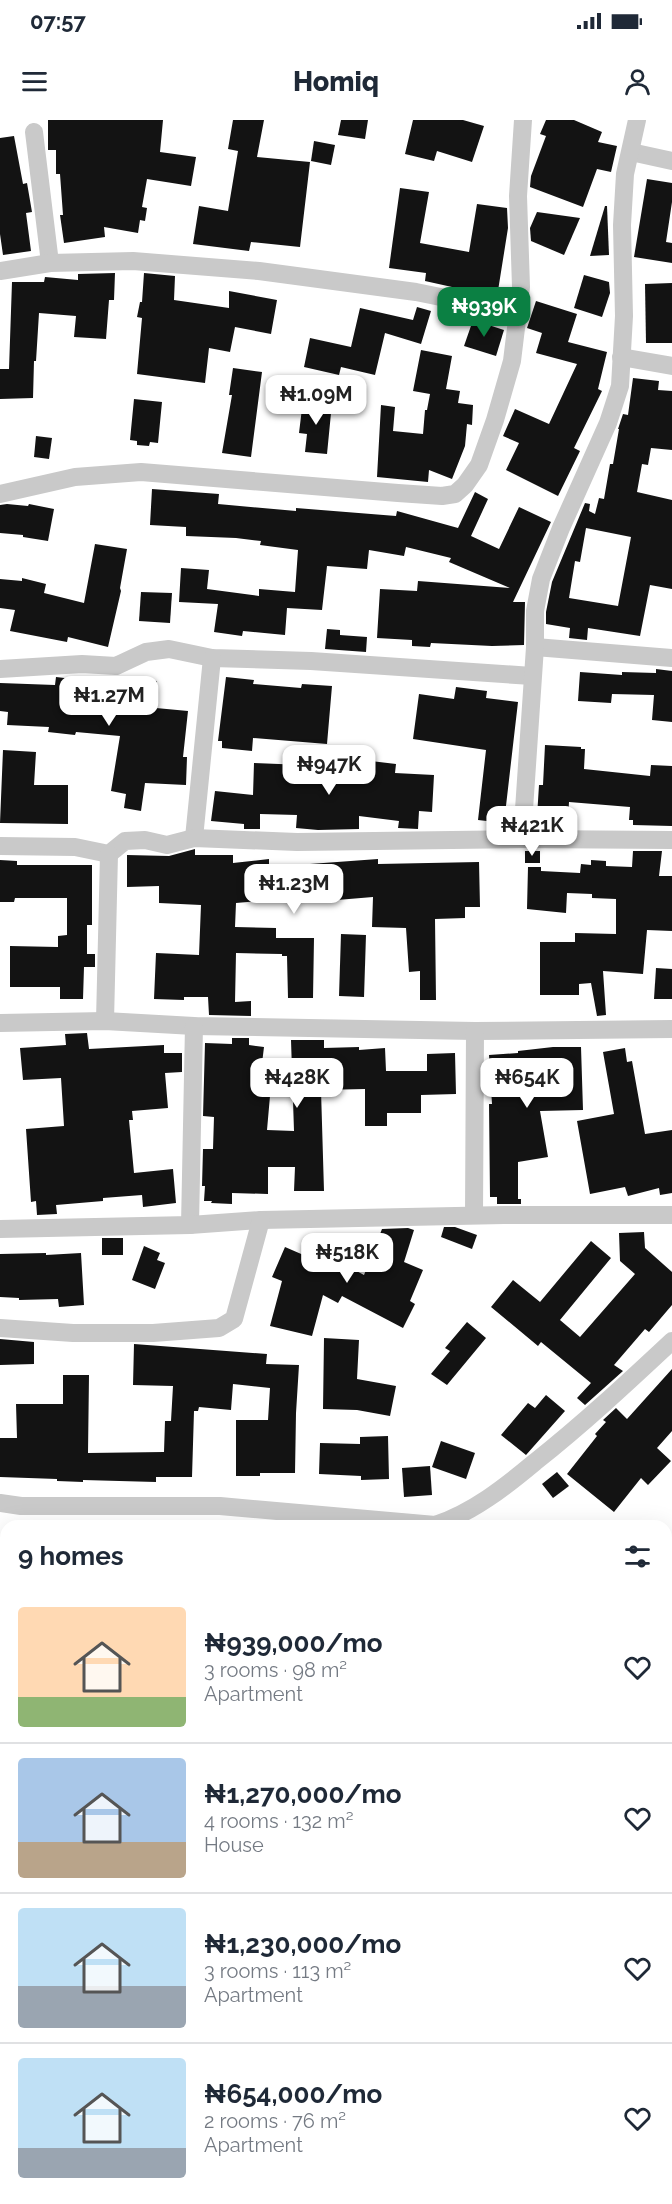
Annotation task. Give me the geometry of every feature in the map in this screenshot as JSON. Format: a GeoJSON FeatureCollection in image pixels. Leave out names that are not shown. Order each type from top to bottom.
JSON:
{"type":"FeatureCollection","features":[{"type":"Feature","properties":{"kind":"street"},"geometry":{"type":"LineString","coordinates":[[0,494],[75,477],[141,472],[398,494],[442,496],[455,494],[465,485],[478,465],[495,420],[512,361],[519,313],[521,258],[518,196],[523,120]]}},
{"type":"Feature","properties":{"kind":"street"},"geometry":{"type":"LineString","coordinates":[[522,839],[535,648],[535,611],[541,579],[608,423],[620,386],[624,316],[622,225],[625,174],[637,120]]}},
{"type":"Feature","properties":{"kind":"street"},"geometry":{"type":"LineString","coordinates":[[34,132],[50,263]]}},
{"type":"Feature","properties":{"kind":"street"},"geometry":{"type":"LineString","coordinates":[[631,152],[672,161]]}},
{"type":"Feature","properties":{"kind":"street"},"geometry":{"type":"LineString","coordinates":[[0,271],[50,263],[133,261],[259,271],[416,292],[519,313]]}},
{"type":"Feature","properties":{"kind":"street"},"geometry":{"type":"LineString","coordinates":[[621,357],[672,366]]}},
{"type":"Feature","properties":{"kind":"street"},"geometry":{"type":"LineString","coordinates":[[0,669],[82,664],[116,666],[146,652],[169,648],[212,658],[312,661],[532,676]]}},
{"type":"Feature","properties":{"kind":"street"},"geometry":{"type":"LineString","coordinates":[[535,648],[672,658]]}},
{"type":"Feature","properties":{"kind":"street"},"geometry":{"type":"LineString","coordinates":[[194,838],[212,658]]}},
{"type":"Feature","properties":{"kind":"street"},"geometry":{"type":"LineString","coordinates":[[105,1021],[109,854],[125,841],[145,840],[167,845],[194,838],[297,842],[672,840]]}},
{"type":"Feature","properties":{"kind":"street"},"geometry":{"type":"LineString","coordinates":[[0,846],[75,847],[109,854]]}},
{"type":"Feature","properties":{"kind":"street"},"geometry":{"type":"LineString","coordinates":[[0,1023],[105,1021],[194,1026],[475,1031],[672,1029]]}},
{"type":"Feature","properties":{"kind":"street"},"geometry":{"type":"LineString","coordinates":[[190,1225],[194,1026]]}},
{"type":"Feature","properties":{"kind":"street"},"geometry":{"type":"LineString","coordinates":[[474,1215],[475,1031]]}},
{"type":"Feature","properties":{"kind":"street"},"geometry":{"type":"LineString","coordinates":[[0,1229],[474,1215],[672,1215]]}},
{"type":"Feature","properties":{"kind":"street"},"geometry":{"type":"LineString","coordinates":[[0,1328],[73,1333],[143,1333],[219,1328],[234,1319],[261,1220]]}},
{"type":"Feature","properties":{"kind":"street"},"geometry":{"type":"LineString","coordinates":[[449,1520],[501,1490],[581,1426],[672,1341]]}},
{"type":"Feature","properties":{"kind":"street"},"geometry":{"type":"LineString","coordinates":[[0,1503],[21,1506],[220,1506],[378,1520]]}},
{"type":"Feature","properties":{"kind":"building"},"geometry":{"type":"Polygon","coordinates":[[[48,120],[163,120],[160,152],[196,157],[191,186],[147,179],[142,207],[147,208],[145,221],[140,220],[138,233],[104,227],[105,237],[64,243],[60,215],[63,215],[60,174],[56,174],[56,150],[48,150],[48,120]]]}},
{"type":"Feature","properties":{"kind":"building"},"geometry":{"type":"Polygon","coordinates":[[[233,120],[264,120],[257,157],[310,162],[300,247],[251,242],[249,251],[193,244],[199,206],[228,211],[238,151],[228,149],[233,120]]]}},
{"type":"Feature","properties":{"kind":"building"},"geometry":{"type":"Polygon","coordinates":[[[341,120],[368,120],[365,139],[338,135],[341,120]]]}},
{"type":"Feature","properties":{"kind":"building"},"geometry":{"type":"Polygon","coordinates":[[[413,120],[463,120],[484,126],[472,162],[437,151],[434,161],[405,154],[413,120]]]}},
{"type":"Feature","properties":{"kind":"building"},"geometry":{"type":"Polygon","coordinates":[[[546,120],[574,120],[602,132],[598,142],[617,146],[611,172],[597,169],[583,207],[530,187],[531,176],[546,136],[540,134],[546,120]]]}},
{"type":"Feature","properties":{"kind":"building"},"geometry":{"type":"Polygon","coordinates":[[[14,136],[23,184],[27,183],[32,212],[26,213],[31,251],[3,255],[0,234],[0,138],[14,136]]]}},
{"type":"Feature","properties":{"kind":"building"},"geometry":{"type":"Polygon","coordinates":[[[314,141],[335,145],[331,165],[311,161],[314,141]]]}},
{"type":"Feature","properties":{"kind":"building"},"geometry":{"type":"Polygon","coordinates":[[[647,179],[672,183],[672,202],[666,242],[672,243],[672,263],[634,257],[647,179]]]}},
{"type":"Feature","properties":{"kind":"building"},"geometry":{"type":"Polygon","coordinates":[[[400,188],[429,192],[420,243],[469,252],[477,204],[507,208],[508,228],[497,297],[425,281],[426,273],[389,268],[400,188]]]}},
{"type":"Feature","properties":{"kind":"building"},"geometry":{"type":"Polygon","coordinates":[[[605,206],[607,206],[609,255],[590,256],[605,206]]]}},
{"type":"Feature","properties":{"kind":"building"},"geometry":{"type":"Polygon","coordinates":[[[537,212],[580,218],[564,255],[531,241],[530,228],[537,212]]]}},
{"type":"Feature","properties":{"kind":"building"},"geometry":{"type":"Polygon","coordinates":[[[115,273],[114,300],[109,300],[106,339],[74,337],[76,316],[39,313],[33,398],[0,399],[0,369],[9,369],[12,282],[44,282],[45,277],[78,280],[78,274],[115,273]]]}},
{"type":"Feature","properties":{"kind":"building"},"geometry":{"type":"Polygon","coordinates":[[[144,273],[175,276],[174,300],[229,308],[229,291],[277,300],[271,334],[235,327],[230,352],[209,348],[205,383],[137,374],[142,318],[137,317],[140,302],[142,302],[144,273]]]}},
{"type":"Feature","properties":{"kind":"building"},"geometry":{"type":"Polygon","coordinates":[[[584,275],[609,282],[610,293],[602,317],[574,308],[584,275]]]}},
{"type":"Feature","properties":{"kind":"building"},"geometry":{"type":"Polygon","coordinates":[[[672,283],[672,343],[646,343],[645,284],[672,283]]]}},
{"type":"Feature","properties":{"kind":"building"},"geometry":{"type":"Polygon","coordinates":[[[536,301],[577,314],[568,342],[607,352],[598,389],[602,391],[574,448],[580,451],[558,496],[506,470],[519,443],[503,436],[515,409],[549,424],[577,364],[536,353],[542,333],[527,328],[536,301]]]}},
{"type":"Feature","properties":{"kind":"building"},"geometry":{"type":"Polygon","coordinates":[[[417,307],[431,311],[421,344],[385,333],[375,375],[341,367],[339,375],[304,367],[310,338],[351,347],[360,308],[413,320],[417,307]]]}},
{"type":"Feature","properties":{"kind":"building"},"geometry":{"type":"Polygon","coordinates":[[[473,320],[504,330],[496,356],[464,346],[473,320]]]}},
{"type":"Feature","properties":{"kind":"building"},"geometry":{"type":"Polygon","coordinates":[[[421,350],[452,356],[446,389],[460,391],[458,403],[473,405],[472,425],[467,424],[465,446],[452,479],[429,470],[428,482],[377,477],[381,405],[395,407],[393,431],[423,434],[425,410],[427,410],[430,394],[413,391],[421,350]]]}},
{"type":"Feature","properties":{"kind":"building"},"geometry":{"type":"Polygon","coordinates":[[[233,368],[262,372],[251,457],[222,453],[232,395],[229,395],[233,368]]]}},
{"type":"Feature","properties":{"kind":"building"},"geometry":{"type":"Polygon","coordinates":[[[633,378],[659,381],[658,390],[672,391],[672,450],[651,448],[648,465],[642,464],[637,492],[672,500],[672,589],[650,585],[640,636],[588,628],[587,640],[569,638],[570,628],[546,624],[552,582],[585,503],[590,504],[589,511],[595,514],[599,498],[604,499],[610,464],[613,464],[618,429],[623,414],[628,415],[633,378]],[[586,528],[580,562],[575,561],[569,598],[618,606],[631,537],[586,528]]]}},
{"type":"Feature","properties":{"kind":"building"},"geometry":{"type":"Polygon","coordinates":[[[134,399],[162,402],[158,443],[150,442],[149,446],[137,445],[137,441],[130,440],[134,399]]]}},
{"type":"Feature","properties":{"kind":"building"},"geometry":{"type":"Polygon","coordinates":[[[303,400],[332,403],[327,454],[305,452],[307,434],[299,433],[303,400]]]}},
{"type":"Feature","properties":{"kind":"building"},"geometry":{"type":"Polygon","coordinates":[[[36,436],[52,438],[49,459],[34,457],[36,436]]]}},
{"type":"Feature","properties":{"kind":"building"},"geometry":{"type":"Polygon","coordinates":[[[152,489],[219,494],[218,504],[396,516],[397,511],[458,528],[475,492],[488,499],[471,536],[499,549],[519,507],[551,522],[513,602],[525,602],[524,645],[431,643],[430,647],[412,646],[412,640],[377,638],[380,589],[417,591],[418,581],[510,588],[449,562],[451,558],[406,547],[404,556],[369,550],[367,569],[327,566],[322,610],[287,608],[285,635],[243,631],[242,636],[214,632],[218,604],[179,602],[181,568],[209,570],[207,589],[259,596],[259,589],[295,592],[298,550],[260,545],[261,541],[186,536],[186,527],[150,525],[152,489]]]}},
{"type":"Feature","properties":{"kind":"building"},"geometry":{"type":"Polygon","coordinates":[[[29,504],[54,509],[48,541],[23,537],[23,535],[0,533],[0,505],[28,506],[29,504]]]}},
{"type":"Feature","properties":{"kind":"building"},"geometry":{"type":"Polygon","coordinates":[[[95,544],[127,549],[121,591],[108,647],[68,637],[67,642],[10,631],[15,610],[0,608],[0,579],[22,581],[22,578],[46,584],[44,593],[84,603],[95,544]]]}},
{"type":"Feature","properties":{"kind":"building"},"geometry":{"type":"Polygon","coordinates":[[[141,592],[172,593],[170,623],[139,621],[141,592]]]}},
{"type":"Feature","properties":{"kind":"building"},"geometry":{"type":"Polygon","coordinates":[[[327,629],[340,630],[340,635],[367,637],[366,652],[325,649],[327,629]]]}},
{"type":"Feature","properties":{"kind":"building"},"geometry":{"type":"Polygon","coordinates":[[[656,669],[672,671],[672,722],[652,720],[654,695],[612,694],[611,703],[578,701],[580,672],[622,675],[622,672],[656,673],[656,669]]]}},
{"type":"Feature","properties":{"kind":"building"},"geometry":{"type":"Polygon","coordinates":[[[56,677],[132,686],[132,680],[157,681],[156,708],[188,711],[183,757],[187,757],[186,785],[145,783],[141,811],[124,808],[126,794],[111,791],[120,736],[76,732],[75,735],[48,732],[49,727],[7,725],[8,712],[0,711],[0,683],[55,685],[56,677]]]}},
{"type":"Feature","properties":{"kind":"building"},"geometry":{"type":"Polygon","coordinates":[[[226,677],[254,680],[253,684],[301,688],[302,684],[332,686],[327,744],[253,738],[252,751],[222,748],[222,741],[218,741],[226,677]]]}},
{"type":"Feature","properties":{"kind":"building"},"geometry":{"type":"Polygon","coordinates":[[[456,687],[487,691],[486,698],[518,702],[504,823],[478,820],[486,750],[413,739],[419,694],[454,699],[456,687]]]}},
{"type":"Feature","properties":{"kind":"building"},"geometry":{"type":"Polygon","coordinates":[[[545,745],[585,749],[584,769],[650,776],[651,765],[672,766],[672,826],[633,825],[633,820],[629,820],[630,807],[569,802],[568,819],[537,817],[539,785],[543,785],[545,745]]]}},
{"type":"Feature","properties":{"kind":"building"},"geometry":{"type":"Polygon","coordinates":[[[3,750],[36,752],[34,785],[68,785],[68,824],[0,823],[3,750]]]}},
{"type":"Feature","properties":{"kind":"building"},"geometry":{"type":"Polygon","coordinates":[[[354,759],[396,764],[395,773],[434,775],[432,812],[419,811],[418,829],[398,828],[399,821],[359,816],[359,829],[296,828],[297,815],[260,814],[260,829],[244,829],[244,824],[211,821],[215,791],[253,795],[254,763],[354,767],[354,759]]]}},
{"type":"Feature","properties":{"kind":"building"},"geometry":{"type":"Polygon","coordinates":[[[195,849],[195,855],[233,855],[233,863],[269,859],[269,867],[378,859],[378,864],[479,862],[480,907],[465,907],[465,918],[435,919],[436,1000],[420,1000],[420,971],[409,972],[406,928],[372,927],[373,897],[325,901],[324,889],[272,894],[272,900],[236,903],[235,927],[276,928],[276,938],[314,938],[313,998],[288,998],[287,956],[236,953],[235,1002],[251,1001],[251,1016],[209,1015],[208,997],[184,997],[184,1000],[154,999],[156,953],[199,955],[201,905],[159,903],[159,886],[127,887],[127,855],[169,856],[195,849]]]}},
{"type":"Feature","properties":{"kind":"building"},"geometry":{"type":"Polygon","coordinates":[[[525,851],[540,851],[540,863],[525,863],[525,851]]]}},
{"type":"Feature","properties":{"kind":"building"},"geometry":{"type":"Polygon","coordinates":[[[633,851],[662,851],[659,876],[672,876],[672,931],[647,930],[643,974],[603,971],[606,1015],[597,1016],[591,983],[579,984],[579,995],[540,995],[540,942],[575,942],[575,933],[616,934],[616,899],[592,898],[592,894],[567,893],[566,913],[527,909],[528,867],[541,867],[541,871],[580,873],[581,864],[591,865],[591,860],[606,861],[606,866],[632,867],[633,851]]]}},
{"type":"Feature","properties":{"kind":"building"},"geometry":{"type":"Polygon","coordinates":[[[0,860],[17,861],[17,865],[92,865],[92,925],[87,925],[87,954],[95,954],[95,967],[84,967],[83,999],[60,999],[60,987],[10,987],[10,946],[58,947],[58,936],[67,935],[67,898],[15,898],[14,902],[0,902],[0,860]]]}},
{"type":"Feature","properties":{"kind":"building"},"geometry":{"type":"Polygon","coordinates":[[[341,934],[366,935],[364,997],[339,996],[341,934]]]}},
{"type":"Feature","properties":{"kind":"building"},"geometry":{"type":"Polygon","coordinates":[[[656,968],[672,969],[672,999],[654,999],[656,968]]]}},
{"type":"Feature","properties":{"kind":"building"},"geometry":{"type":"Polygon","coordinates":[[[87,1033],[89,1049],[164,1045],[164,1053],[182,1053],[182,1072],[165,1073],[168,1108],[132,1111],[133,1120],[129,1120],[134,1173],[173,1169],[176,1203],[143,1207],[142,1195],[103,1198],[103,1201],[56,1205],[57,1214],[37,1215],[36,1201],[31,1202],[26,1129],[64,1126],[61,1078],[23,1080],[20,1048],[66,1045],[65,1034],[87,1033]]]}},
{"type":"Feature","properties":{"kind":"building"},"geometry":{"type":"Polygon","coordinates":[[[232,1038],[249,1038],[249,1045],[264,1047],[258,1096],[270,1096],[267,1130],[294,1131],[291,1040],[324,1040],[324,1048],[359,1047],[359,1050],[385,1048],[386,1071],[427,1071],[427,1054],[455,1053],[456,1094],[421,1095],[421,1113],[387,1113],[387,1126],[365,1126],[365,1089],[321,1090],[324,1191],[294,1191],[295,1167],[268,1167],[268,1194],[232,1193],[232,1204],[211,1203],[212,1201],[204,1201],[205,1186],[202,1186],[203,1149],[213,1149],[214,1117],[203,1116],[205,1043],[232,1044],[232,1038]]]}},
{"type":"Feature","properties":{"kind":"building"},"geometry":{"type":"Polygon","coordinates":[[[553,1047],[581,1047],[583,1110],[540,1111],[548,1157],[518,1162],[518,1199],[521,1199],[521,1204],[497,1204],[497,1197],[490,1197],[489,1104],[492,1104],[489,1055],[553,1047]]]}},
{"type":"Feature","properties":{"kind":"building"},"geometry":{"type":"Polygon","coordinates":[[[625,1048],[627,1062],[632,1061],[645,1134],[672,1130],[672,1193],[660,1195],[659,1188],[628,1196],[625,1187],[590,1194],[577,1121],[614,1114],[603,1052],[625,1048]]]}},
{"type":"Feature","properties":{"kind":"building"},"geometry":{"type":"Polygon","coordinates":[[[444,1227],[455,1227],[477,1235],[472,1249],[441,1237],[444,1227]]]}},
{"type":"Feature","properties":{"kind":"building"},"geometry":{"type":"Polygon","coordinates":[[[408,1228],[414,1230],[404,1262],[423,1270],[410,1301],[415,1304],[403,1328],[342,1296],[338,1303],[323,1295],[312,1336],[270,1326],[282,1281],[272,1277],[285,1247],[322,1263],[327,1255],[364,1275],[382,1229],[408,1228]]]}},
{"type":"Feature","properties":{"kind":"building"},"geometry":{"type":"Polygon","coordinates":[[[644,1232],[645,1248],[672,1272],[672,1305],[649,1332],[645,1329],[614,1365],[623,1371],[585,1405],[577,1398],[591,1383],[541,1342],[538,1346],[491,1307],[513,1280],[540,1302],[591,1241],[611,1258],[560,1320],[580,1337],[635,1274],[620,1261],[619,1233],[644,1232]]]}},
{"type":"Feature","properties":{"kind":"building"},"geometry":{"type":"Polygon","coordinates":[[[102,1238],[123,1238],[123,1255],[102,1255],[102,1238]]]}},
{"type":"Feature","properties":{"kind":"building"},"geometry":{"type":"Polygon","coordinates":[[[144,1246],[160,1253],[157,1260],[165,1263],[155,1289],[132,1280],[144,1246]]]}},
{"type":"Feature","properties":{"kind":"building"},"geometry":{"type":"Polygon","coordinates":[[[46,1253],[46,1255],[81,1253],[84,1305],[59,1307],[58,1299],[19,1300],[19,1298],[0,1297],[0,1254],[46,1253]]]}},
{"type":"Feature","properties":{"kind":"building"},"geometry":{"type":"Polygon","coordinates":[[[467,1322],[486,1338],[447,1385],[431,1374],[450,1351],[445,1348],[467,1322]]]}},
{"type":"Feature","properties":{"kind":"building"},"geometry":{"type":"Polygon","coordinates":[[[324,1338],[359,1340],[357,1379],[396,1386],[390,1416],[357,1410],[323,1409],[324,1338]]]}},
{"type":"Feature","properties":{"kind":"building"},"geometry":{"type":"Polygon","coordinates":[[[0,1339],[34,1342],[34,1364],[0,1365],[0,1339]]]}},
{"type":"Feature","properties":{"kind":"building"},"geometry":{"type":"Polygon","coordinates":[[[134,1344],[267,1354],[266,1364],[299,1365],[295,1473],[236,1476],[236,1420],[268,1420],[270,1388],[233,1384],[231,1410],[199,1407],[198,1411],[194,1411],[192,1477],[156,1477],[156,1482],[83,1480],[83,1482],[0,1477],[0,1438],[17,1438],[16,1404],[63,1404],[63,1375],[89,1375],[88,1453],[164,1452],[165,1421],[171,1421],[173,1386],[133,1385],[134,1344]]]}},
{"type":"Feature","properties":{"kind":"building"},"geometry":{"type":"Polygon","coordinates":[[[672,1369],[672,1431],[657,1448],[671,1461],[648,1485],[641,1478],[614,1512],[567,1474],[597,1436],[595,1434],[606,1422],[603,1420],[616,1408],[627,1419],[672,1369]]]}},
{"type":"Feature","properties":{"kind":"building"},"geometry":{"type":"Polygon","coordinates":[[[546,1395],[565,1411],[526,1455],[501,1435],[528,1403],[535,1408],[546,1395]]]}},
{"type":"Feature","properties":{"kind":"building"},"geometry":{"type":"Polygon","coordinates":[[[388,1436],[389,1479],[361,1480],[361,1476],[319,1474],[320,1443],[360,1444],[360,1437],[388,1436]]]}},
{"type":"Feature","properties":{"kind":"building"},"geometry":{"type":"Polygon","coordinates":[[[441,1441],[475,1453],[466,1479],[432,1467],[441,1441]]]}},
{"type":"Feature","properties":{"kind":"building"},"geometry":{"type":"Polygon","coordinates":[[[430,1466],[432,1495],[404,1497],[402,1468],[430,1466]]]}},
{"type":"Feature","properties":{"kind":"building"},"geometry":{"type":"Polygon","coordinates":[[[557,1472],[569,1486],[553,1498],[542,1484],[557,1472]]]}}]}
